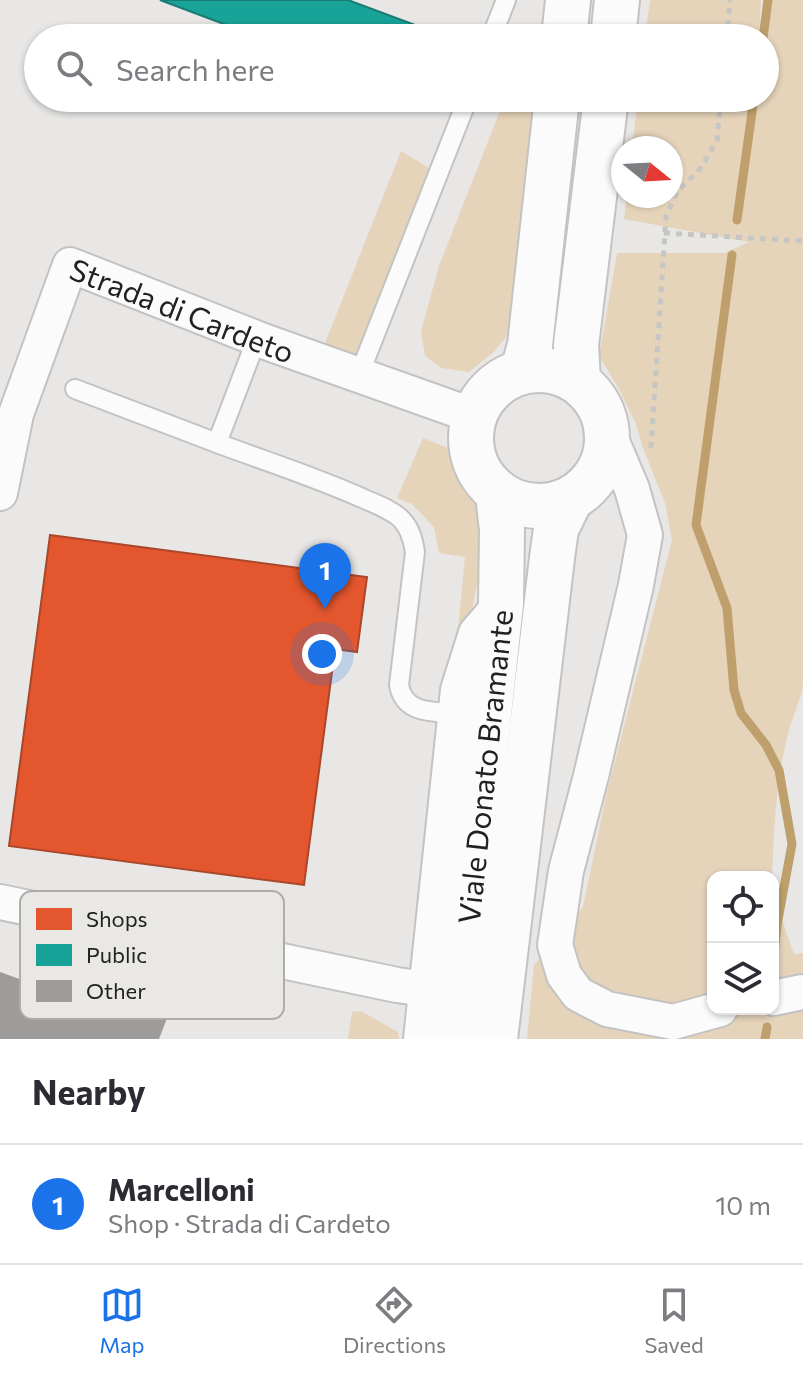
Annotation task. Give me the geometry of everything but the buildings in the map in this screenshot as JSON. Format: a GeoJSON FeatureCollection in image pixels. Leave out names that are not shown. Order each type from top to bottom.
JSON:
{"type":"FeatureCollection","features":[{"type":"Feature","properties":{"kind":"main road"},"geometry":{"type":"LineString","coordinates":[[565,24],[568,0]]}},
{"type":"Feature","properties":{"kind":"main road"},"geometry":{"type":"LineString","coordinates":[[614,24],[617,0]]}},
{"type":"Feature","properties":{"kind":"main road"},"geometry":{"type":"LineString","coordinates":[[523,371],[530,345],[555,112]]}},
{"type":"Feature","properties":{"kind":"main road"},"geometry":{"type":"LineString","coordinates":[[578,381],[576,345],[604,112]]}},
{"type":"Feature","properties":{"kind":"main road"},"geometry":{"type":"LineString","coordinates":[[552,370],[578,381],[598,402],[607,430],[606,450],[599,471],[587,487],[570,500],[552,506],[533,507],[498,494],[479,472],[473,459],[471,430],[482,400],[507,377],[523,371],[552,370]]}},
{"type":"Feature","properties":{"kind":"main road","name":"Viale Donato Bramante"},"geometry":{"type":"LineString","coordinates":[[454,1039],[501,604],[502,530],[498,494]]}},
{"type":"Feature","properties":{"kind":"main road","name":"Viale Donato Bramante"},"geometry":{"type":"LineString","coordinates":[[495,1039],[556,529],[570,500]]}},
{"type":"Feature","properties":{"kind":"street","name":"Strada di Cardeto"},"geometry":{"type":"LineString","coordinates":[[0,493],[16,414],[70,265],[257,338],[474,416]]}},
{"type":"Feature","properties":{"kind":"street"},"geometry":{"type":"LineString","coordinates":[[607,430],[632,489],[645,535],[591,776],[566,871],[555,945],[564,975],[578,994],[607,1009],[643,1017],[675,1030],[707,1015]]}},
{"type":"Feature","properties":{"kind":"street"},"geometry":{"type":"LineString","coordinates":[[421,1039],[458,690],[476,633],[501,604]]}},
{"type":"Feature","properties":{"kind":"street"},"geometry":{"type":"LineString","coordinates":[[0,902],[20,906]]}},
{"type":"Feature","properties":{"kind":"street"},"geometry":{"type":"LineString","coordinates":[[284,961],[426,989]]}},
{"type":"Feature","properties":{"kind":"street"},"geometry":{"type":"LineString","coordinates":[[779,997],[803,992]]}},
{"type":"Feature","properties":{"kind":"lane"},"geometry":{"type":"LineString","coordinates":[[497,24],[506,0]]}},
{"type":"Feature","properties":{"kind":"lane"},"geometry":{"type":"LineString","coordinates":[[359,375],[462,112]]}},
{"type":"Feature","properties":{"kind":"lane"},"geometry":{"type":"LineString","coordinates":[[217,443],[257,338]]}},
{"type":"Feature","properties":{"kind":"lane"},"geometry":{"type":"LineString","coordinates":[[75,389],[346,491],[399,517],[408,527],[415,552],[399,685],[401,693],[405,701],[419,710],[456,714]]}},
{"type":"Feature","properties":{"kind":"path"},"geometry":{"type":"LineString","coordinates":[[728,24],[730,0]]}},
{"type":"Feature","properties":{"kind":"path"},"geometry":{"type":"LineString","coordinates":[[664,233],[803,241]]}},
{"type":"Feature","properties":{"kind":"shaded area"},"geometry":{"type":"Polygon","coordinates":[[[650,0],[761,0],[760,24],[647,24],[650,0]]]}},
{"type":"Feature","properties":{"kind":"shaded area"},"geometry":{"type":"Polygon","coordinates":[[[763,0],[803,0],[803,687],[781,769],[772,871],[707,871],[707,1015],[779,1015],[779,912],[794,954],[803,953],[803,1039],[527,1039],[534,965],[583,907],[606,796],[672,540],[665,503],[636,424],[599,356],[617,253],[724,253],[749,242],[624,219],[625,208],[683,208],[683,136],[633,136],[636,112],[779,112],[779,24],[762,24],[763,0]]]}},
{"type":"Feature","properties":{"kind":"shaded area"},"geometry":{"type":"Polygon","coordinates":[[[500,112],[544,112],[517,322],[495,351],[469,372],[441,368],[425,356],[421,331],[439,266],[500,112]]]}},
{"type":"Feature","properties":{"kind":"shaded area"},"geometry":{"type":"Polygon","coordinates":[[[401,151],[437,173],[351,366],[320,356],[401,151]]]}},
{"type":"Feature","properties":{"kind":"shaded area"},"geometry":{"type":"Polygon","coordinates":[[[423,438],[455,451],[476,482],[487,538],[453,680],[465,557],[439,553],[434,527],[412,504],[397,498],[423,438]]]}},
{"type":"Feature","properties":{"kind":"shaded area"},"geometry":{"type":"Polygon","coordinates":[[[361,1011],[398,1032],[399,1039],[348,1039],[352,1012],[361,1011]]]}},
{"type":"Feature","properties":{"kind":"waterway"},"geometry":{"type":"LineString","coordinates":[[765,24],[768,0]]}},
{"type":"Feature","properties":{"kind":"waterway"},"geometry":{"type":"LineString","coordinates":[[737,220],[752,112]]}},
{"type":"Feature","properties":{"kind":"waterway"},"geometry":{"type":"LineString","coordinates":[[732,255],[696,525],[727,608],[734,690],[741,713],[766,745],[779,770],[792,844],[775,943]]}},
{"type":"Feature","properties":{"kind":"waterway"},"geometry":{"type":"LineString","coordinates":[[765,1039],[767,1027]]}},
{"type":"Feature","properties":{"kind":"place","name":"Marcelloni"},"geometry":{"type":"Point","coordinates":[325,609]}}]}
